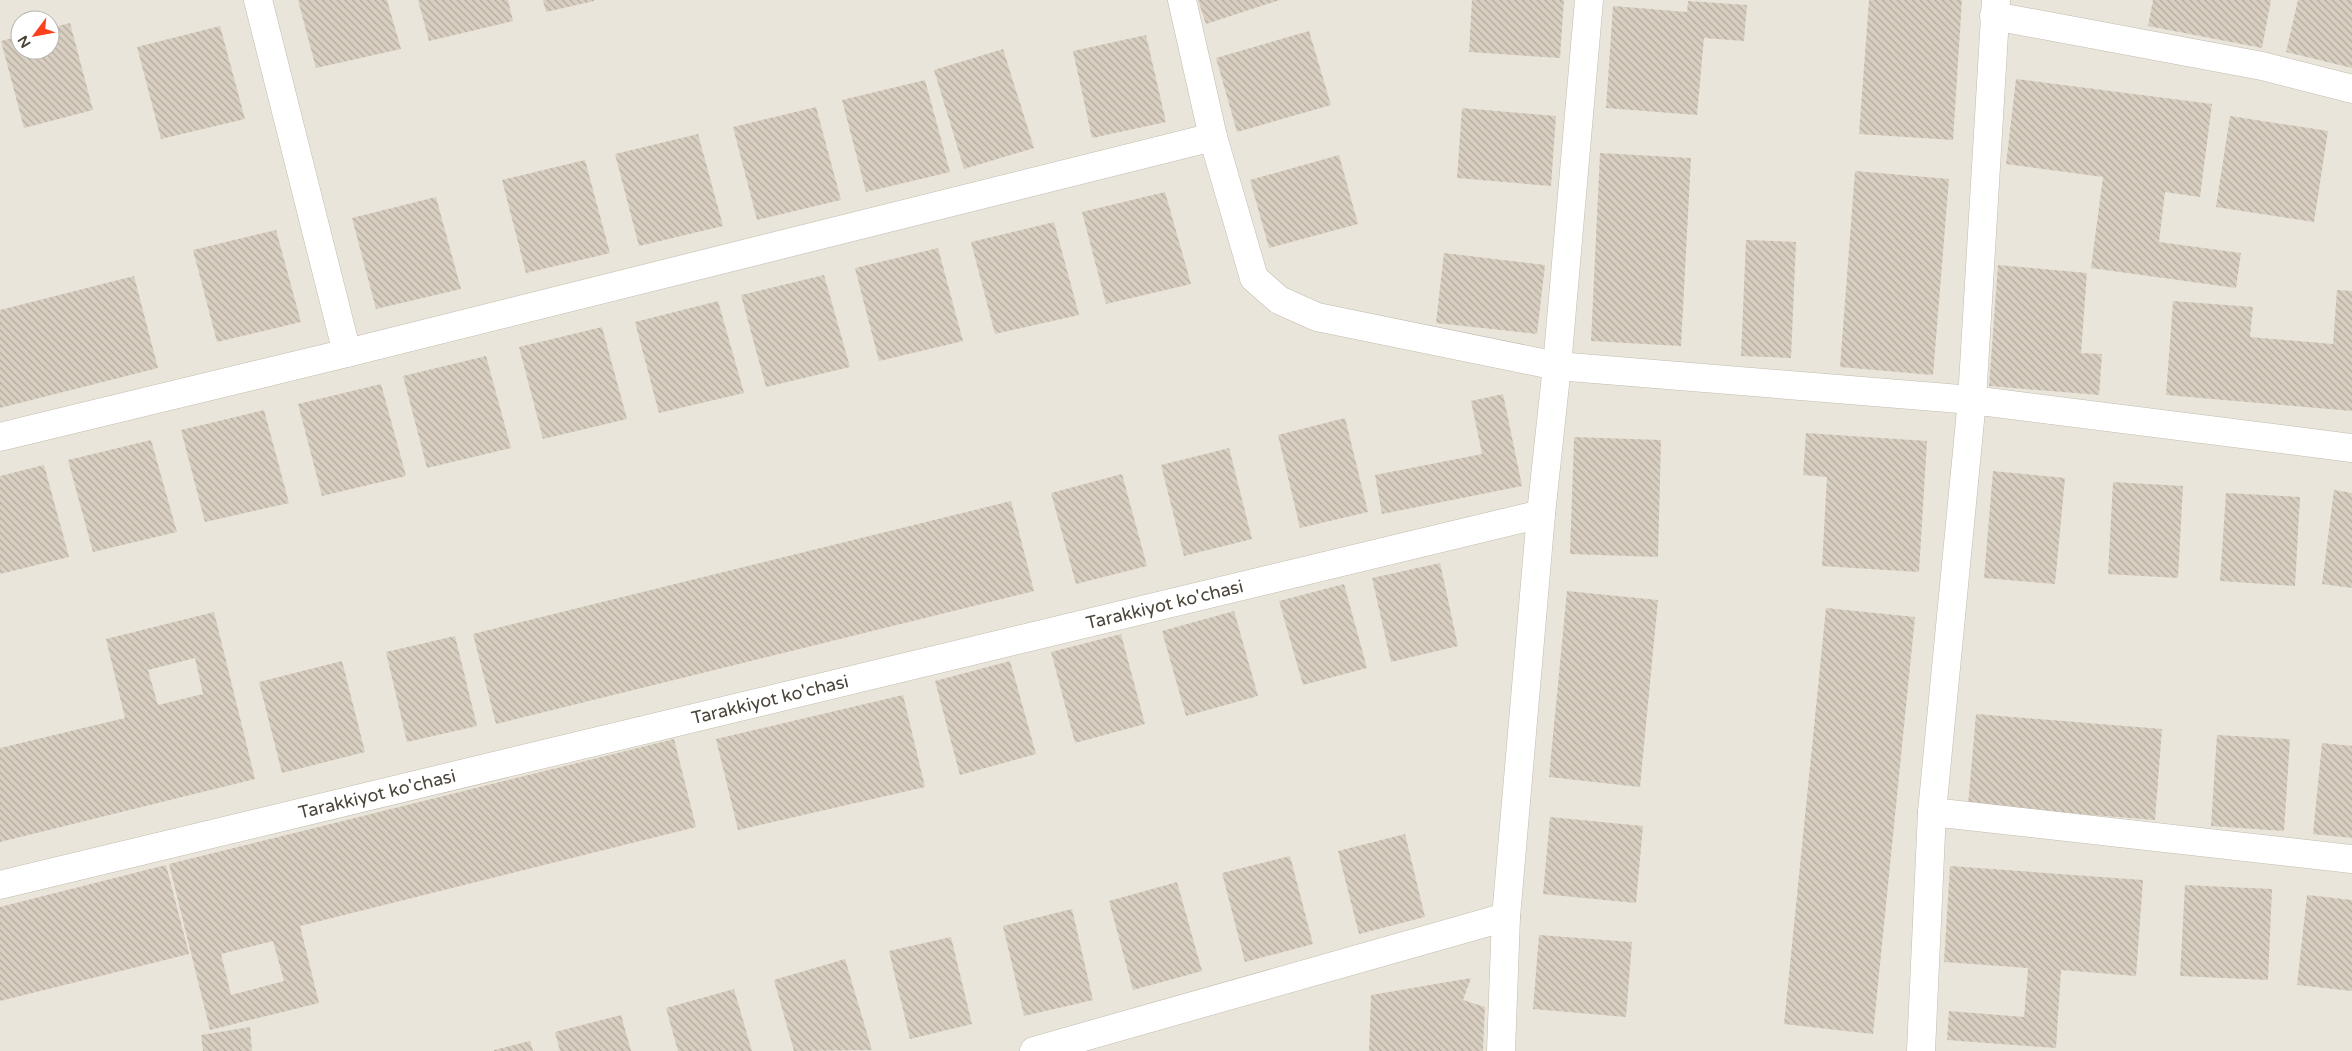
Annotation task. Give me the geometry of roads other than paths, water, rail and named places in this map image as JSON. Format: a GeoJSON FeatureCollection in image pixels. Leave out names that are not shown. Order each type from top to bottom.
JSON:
{"type":"FeatureCollection","features":[{"type":"Feature","properties":{"kind":"street"},"geometry":{"type":"LineString","coordinates":[[258,0],[347,353]]}},
{"type":"Feature","properties":{"kind":"street"},"geometry":{"type":"LineString","coordinates":[[1182,0],[1213,137],[1254,278],[1279,300],[1316,317],[1557,366],[1972,400],[2352,448]]}},
{"type":"Feature","properties":{"kind":"street"},"geometry":{"type":"LineString","coordinates":[[1501,1051],[1506,917],[1540,514],[1557,366],[1589,0]]}},
{"type":"Feature","properties":{"kind":"street"},"geometry":{"type":"LineString","coordinates":[[1921,1051],[1932,812],[1972,400],[1995,8],[2262,66],[2352,89]]}},
{"type":"Feature","properties":{"kind":"street"},"geometry":{"type":"LineString","coordinates":[[0,437],[347,353],[1213,137]]}},
{"type":"Feature","properties":{"kind":"street","name":"Tarakkiyot ko'chasi"},"geometry":{"type":"LineString","coordinates":[[0,885],[1540,514]]}},
{"type":"Feature","properties":{"kind":"street"},"geometry":{"type":"LineString","coordinates":[[1932,812],[2352,859]]}},
{"type":"Feature","properties":{"kind":"street"},"geometry":{"type":"LineString","coordinates":[[1034,1051],[1506,917]]}}]}
